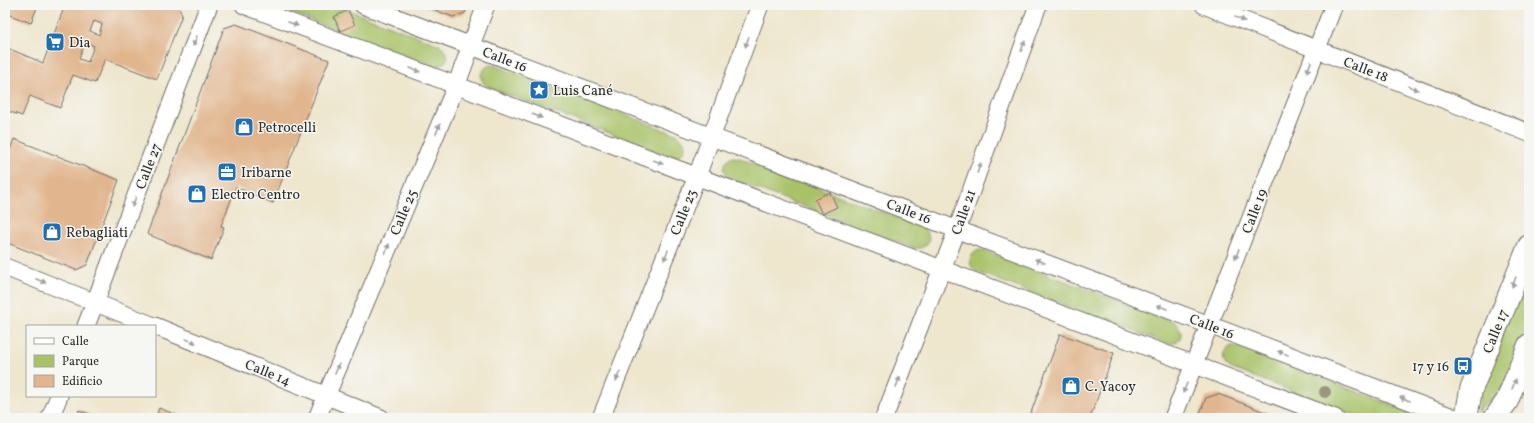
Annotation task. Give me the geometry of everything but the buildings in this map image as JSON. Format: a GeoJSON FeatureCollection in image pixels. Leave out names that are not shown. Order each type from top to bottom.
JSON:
{"type":"FeatureCollection","features":[{"type":"Feature","properties":{"kind":"main road","name":"Calle 17"},"geometry":{"type":"LineString","coordinates":[[1466,418],[1471,390],[1529,246]]}},
{"type":"Feature","properties":{"kind":"main road"},"geometry":{"type":"LineString","coordinates":[[1495,418],[1507,400],[1529,345]]}},
{"type":"Feature","properties":{"kind":"street","name":"Calle 27"},"geometry":{"type":"LineString","coordinates":[[86,325],[209,5]]}},
{"type":"Feature","properties":{"kind":"street"},"geometry":{"type":"LineString","coordinates":[[244,5],[1335,418]]}},
{"type":"Feature","properties":{"kind":"street","name":"Calle 16"},"geometry":{"type":"LineString","coordinates":[[363,5],[1455,418]]}},
{"type":"Feature","properties":{"kind":"street","name":"Calle 25"},"geometry":{"type":"LineString","coordinates":[[317,418],[456,86],[486,5]]}},
{"type":"Feature","properties":{"kind":"street","name":"Calle 23"},"geometry":{"type":"LineString","coordinates":[[601,418],[697,176],[760,5]]}},
{"type":"Feature","properties":{"kind":"street","name":"Calle 21"},"geometry":{"type":"LineString","coordinates":[[884,418],[957,230],[1038,5]]}},
{"type":"Feature","properties":{"kind":"street","name":"Calle 18"},"geometry":{"type":"LineString","coordinates":[[1204,5],[1529,133]]}},
{"type":"Feature","properties":{"kind":"street","name":"Calle 19"},"geometry":{"type":"LineString","coordinates":[[1173,418],[1195,365],[1334,5]]}},
{"type":"Feature","properties":{"kind":"street","name":"Calle 14"},"geometry":{"type":"LineString","coordinates":[[5,267],[152,325]]}},
{"type":"Feature","properties":{"kind":"street","name":"Calle 14"},"geometry":{"type":"LineString","coordinates":[[156,327],[381,418]]}},
{"type":"Feature","properties":{"kind":"street"},"geometry":{"type":"LineString","coordinates":[[50,418],[59,397]]}},
{"type":"Feature","properties":{"kind":"green space"},"geometry":{"type":"Polygon","coordinates":[[[271,5],[335,5],[440,45],[446,52],[447,59],[442,64],[432,66],[271,5]]]}},
{"type":"Feature","properties":{"kind":"green space"},"geometry":{"type":"Polygon","coordinates":[[[490,65],[678,135],[684,142],[685,146],[683,153],[680,155],[670,156],[488,87],[481,78],[481,75],[486,67],[490,65]]]}},
{"type":"Feature","properties":{"kind":"green space"},"geometry":{"type":"Polygon","coordinates":[[[733,157],[922,227],[928,234],[928,242],[923,247],[914,248],[731,179],[724,170],[724,167],[729,159],[733,157]]]}},
{"type":"Feature","properties":{"kind":"green space"},"geometry":{"type":"Polygon","coordinates":[[[979,250],[1174,322],[1178,326],[1181,333],[1179,340],[1166,343],[977,272],[970,263],[970,260],[975,252],[979,250]]]}},
{"type":"Feature","properties":{"kind":"green space"},"geometry":{"type":"Polygon","coordinates":[[[1529,263],[1529,320],[1502,389],[1477,412],[1483,382],[1529,263]]]}},
{"type":"Feature","properties":{"kind":"green space"},"geometry":{"type":"Polygon","coordinates":[[[1232,346],[1419,415],[1423,418],[1363,418],[1230,368],[1225,362],[1224,353],[1232,346]]]}},
{"type":"Feature","properties":{"kind":"place","name":"Dia"},"geometry":{"type":"Point","coordinates":[55,42]}},
{"type":"Feature","properties":{"kind":"place","name":"Luis Cané"},"geometry":{"type":"Point","coordinates":[539,90]}},
{"type":"Feature","properties":{"kind":"place","name":"Petrocelli"},"geometry":{"type":"Point","coordinates":[244,127]}},
{"type":"Feature","properties":{"kind":"place","name":"Iribarne"},"geometry":{"type":"Point","coordinates":[227,172]}},
{"type":"Feature","properties":{"kind":"place","name":"Electro Centro"},"geometry":{"type":"Point","coordinates":[197,194]}},
{"type":"Feature","properties":{"kind":"place","name":"Rebagliati"},"geometry":{"type":"Point","coordinates":[52,232]}},
{"type":"Feature","properties":{"kind":"place","name":"17 y 16"},"geometry":{"type":"Point","coordinates":[1463,366]}},
{"type":"Feature","properties":{"kind":"place","name":"C. Yacoy"},"geometry":{"type":"Point","coordinates":[1071,386]}}]}
